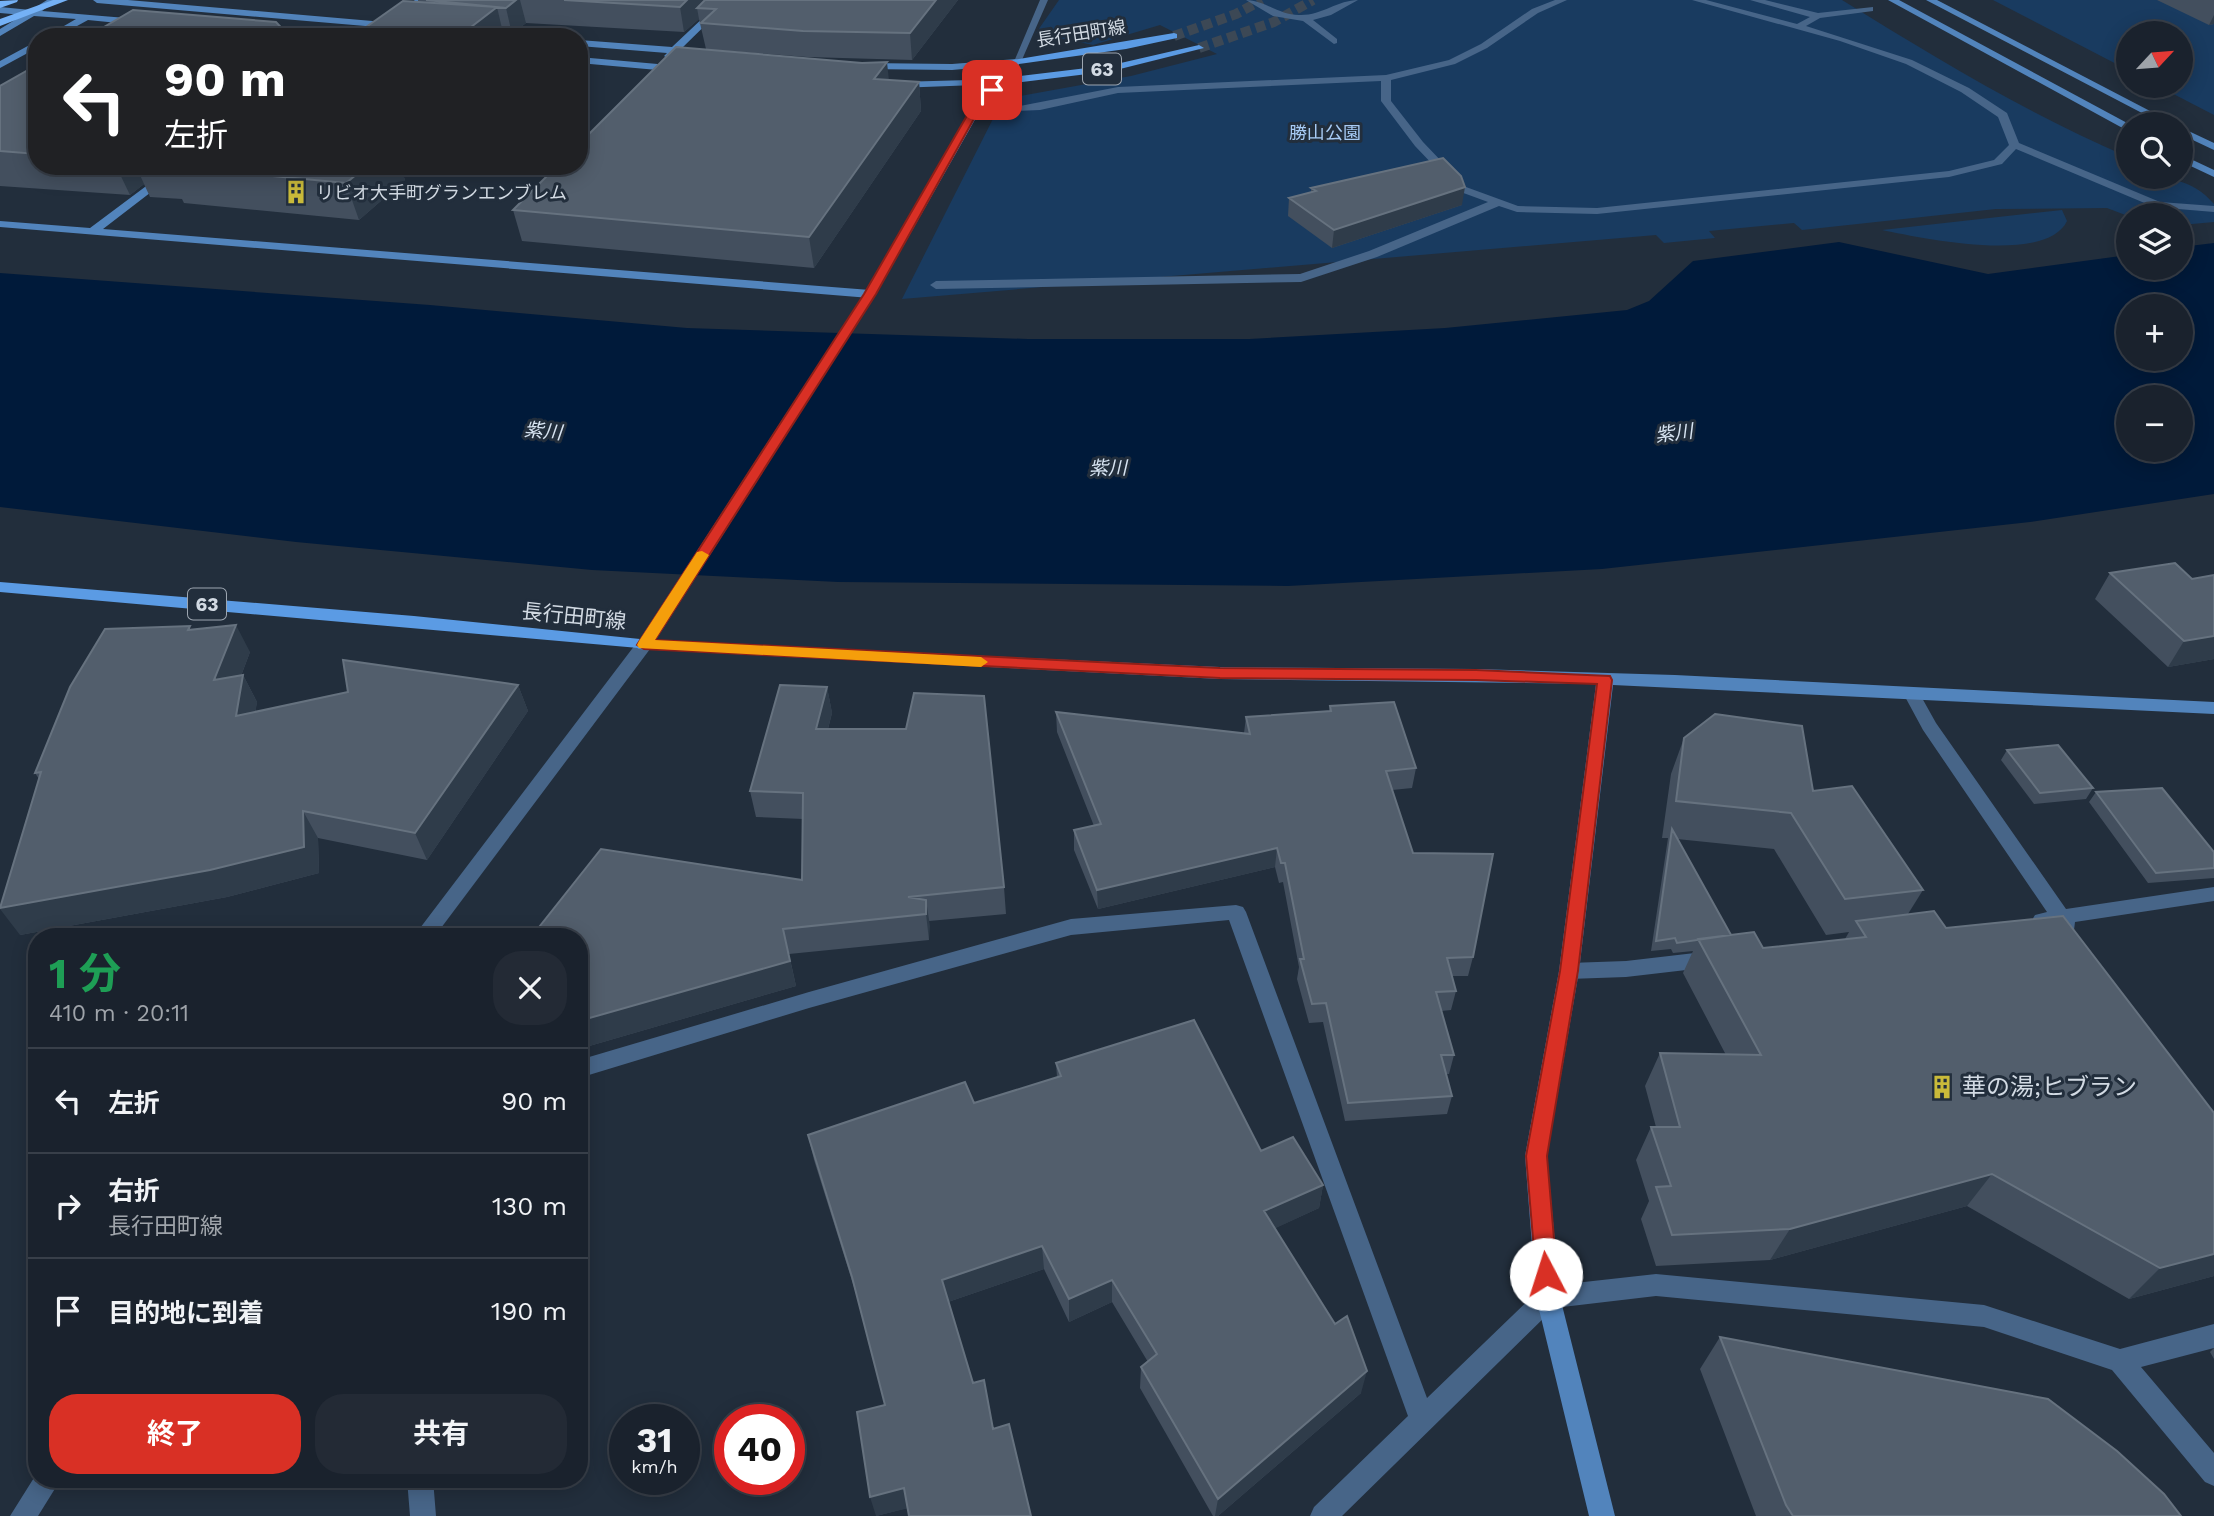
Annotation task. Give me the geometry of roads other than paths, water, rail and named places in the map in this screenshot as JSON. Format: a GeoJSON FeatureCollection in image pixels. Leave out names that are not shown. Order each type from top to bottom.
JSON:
{"type":"FeatureCollection","features":[{"type":"Feature","properties":{"kind":"highway"},"geometry":{"type":"LineString","coordinates":[[0,7],[13,0]]}},
{"type":"Feature","properties":{"kind":"highway"},"geometry":{"type":"LineString","coordinates":[[0,23],[63,0]]}},
{"type":"Feature","properties":{"kind":"main road","name":"長行田町線"},"geometry":{"type":"LineString","coordinates":[[0,587],[414,621],[644,645],[870,294],[981,100],[1003,81],[1016,62],[1102,50],[1174,36]]}},
{"type":"Feature","properties":{"kind":"main road","name":"長行田町線"},"geometry":{"type":"LineString","coordinates":[[1003,81],[1112,68],[1199,48]]}},
{"type":"Feature","properties":{"kind":"street"},"geometry":{"type":"LineString","coordinates":[[0,33],[53,0]]}},
{"type":"Feature","properties":{"kind":"street"},"geometry":{"type":"LineString","coordinates":[[97,0],[150,2],[409,28]]}},
{"type":"Feature","properties":{"kind":"street"},"geometry":{"type":"LineString","coordinates":[[383,28],[421,0]]}},
{"type":"Feature","properties":{"kind":"street"},"geometry":{"type":"LineString","coordinates":[[657,67],[727,0]]}},
{"type":"Feature","properties":{"kind":"street"},"geometry":{"type":"LineString","coordinates":[[849,65],[951,67],[1016,62],[1044,0]]}},
{"type":"Feature","properties":{"kind":"street"},"geometry":{"type":"LineString","coordinates":[[1250,0],[1273,14],[1307,20],[1322,17],[1354,0]]}},
{"type":"Feature","properties":{"kind":"street"},"geometry":{"type":"LineString","coordinates":[[1014,108],[1040,107],[1118,90],[1362,75],[1386,78],[1452,62],[1484,46],[1535,11],[1563,0]]}},
{"type":"Feature","properties":{"kind":"street"},"geometry":{"type":"LineString","coordinates":[[1696,0],[1843,39],[1909,62],[1965,90],[2003,115],[2014,145],[2158,205],[2214,209]]}},
{"type":"Feature","properties":{"kind":"street"},"geometry":{"type":"LineString","coordinates":[[1754,0],[1818,16]]}},
{"type":"Feature","properties":{"kind":"street"},"geometry":{"type":"LineString","coordinates":[[1892,0],[2116,121]]}},
{"type":"Feature","properties":{"kind":"street"},"geometry":{"type":"LineString","coordinates":[[1930,0],[2147,112]]}},
{"type":"Feature","properties":{"kind":"street"},"geometry":{"type":"LineString","coordinates":[[67,28],[116,1]]}},
{"type":"Feature","properties":{"kind":"street"},"geometry":{"type":"LineString","coordinates":[[0,7],[145,22]]}},
{"type":"Feature","properties":{"kind":"street"},"geometry":{"type":"LineString","coordinates":[[1798,27],[1818,16],[1870,9]]}},
{"type":"Feature","properties":{"kind":"street"},"geometry":{"type":"LineString","coordinates":[[1307,20],[1334,41]]}},
{"type":"Feature","properties":{"kind":"street"},"geometry":{"type":"LineString","coordinates":[[588,44],[702,53]]}},
{"type":"Feature","properties":{"kind":"street"},"geometry":{"type":"LineString","coordinates":[[0,65],[28,49]]}},
{"type":"Feature","properties":{"kind":"street"},"geometry":{"type":"LineString","coordinates":[[588,61],[698,71]]}},
{"type":"Feature","properties":{"kind":"street"},"geometry":{"type":"LineString","coordinates":[[1386,78],[1386,101],[1419,144],[1462,189],[1517,209],[1597,211],[1949,174],[1998,162],[2014,145]]}},
{"type":"Feature","properties":{"kind":"street"},"geometry":{"type":"LineString","coordinates":[[891,85],[1003,81]]}},
{"type":"Feature","properties":{"kind":"street"},"geometry":{"type":"LineString","coordinates":[[2193,136],[2214,147]]}},
{"type":"Feature","properties":{"kind":"street"},"geometry":{"type":"LineString","coordinates":[[2193,164],[2214,174]]}},
{"type":"Feature","properties":{"kind":"street"},"geometry":{"type":"LineString","coordinates":[[94,230],[168,175]]}},
{"type":"Feature","properties":{"kind":"street"},"geometry":{"type":"LineString","coordinates":[[936,285],[1301,278],[1373,254],[1499,202]]}},
{"type":"Feature","properties":{"kind":"street"},"geometry":{"type":"LineString","coordinates":[[0,224],[870,294]]}},
{"type":"Feature","properties":{"kind":"street"},"geometry":{"type":"LineString","coordinates":[[430,928],[644,645],[1220,673],[1476,675],[2214,708]]}},
{"type":"Feature","properties":{"kind":"street"},"geometry":{"type":"LineString","coordinates":[[1602,1516],[1548,1297],[1536,1156],[1569,971],[1605,680]]}},
{"type":"Feature","properties":{"kind":"street"},"geometry":{"type":"LineString","coordinates":[[1911,693],[1929,726],[2078,940]]}},
{"type":"Feature","properties":{"kind":"street"},"geometry":{"type":"LineString","coordinates":[[2021,922],[2214,894]]}},
{"type":"Feature","properties":{"kind":"street"},"geometry":{"type":"LineString","coordinates":[[588,1066],[809,1000],[1071,927],[1236,912],[1422,1419]]}},
{"type":"Feature","properties":{"kind":"street"},"geometry":{"type":"LineString","coordinates":[[1569,971],[1626,969],[1735,956]]}},
{"type":"Feature","properties":{"kind":"street"},"geometry":{"type":"LineString","coordinates":[[1323,1516],[1548,1297],[1656,1285],[1984,1316],[2120,1361],[2214,1473]]}},
{"type":"Feature","properties":{"kind":"street"},"geometry":{"type":"LineString","coordinates":[[2120,1361],[2214,1336]]}},
{"type":"Feature","properties":{"kind":"street"},"geometry":{"type":"LineString","coordinates":[[23,1516],[42,1488]]}},
{"type":"Feature","properties":{"kind":"street"},"geometry":{"type":"LineString","coordinates":[[421,1488],[423,1516]]}},
{"type":"Feature","properties":{"kind":"water","name":"紫川"},"geometry":{"type":"Polygon","coordinates":[[[1839,242],[1988,274],[2116,257],[2116,280],[2193,280],[2193,246],[2214,243],[2214,494],[2030,522],[1602,569],[1288,586],[838,582],[592,570],[296,542],[0,507],[0,273],[430,305],[687,328],[1028,339],[1249,339],[1445,328],[1627,310],[1649,301],[1693,261],[1839,242]]]}},
{"type":"Feature","properties":{"kind":"tunnel"},"geometry":{"type":"LineString","coordinates":[[1174,36],[1236,14],[1262,0]]}},
{"type":"Feature","properties":{"kind":"tunnel"},"geometry":{"type":"LineString","coordinates":[[1199,48],[1274,22],[1313,0]]}},
{"type":"Feature","properties":{"kind":"place","name":"リビオ大手町グランエンブレム"},"geometry":{"type":"Point","coordinates":[296,192]}},
{"type":"Feature","properties":{"kind":"place","name":"華の湯;ヒブラン"},"geometry":{"type":"Point","coordinates":[1942,1087]}},
{"type":"Feature","properties":{"kind":"park label","name":"勝山公園"},"geometry":{"type":"Point","coordinates":[1325,132]}}]}
